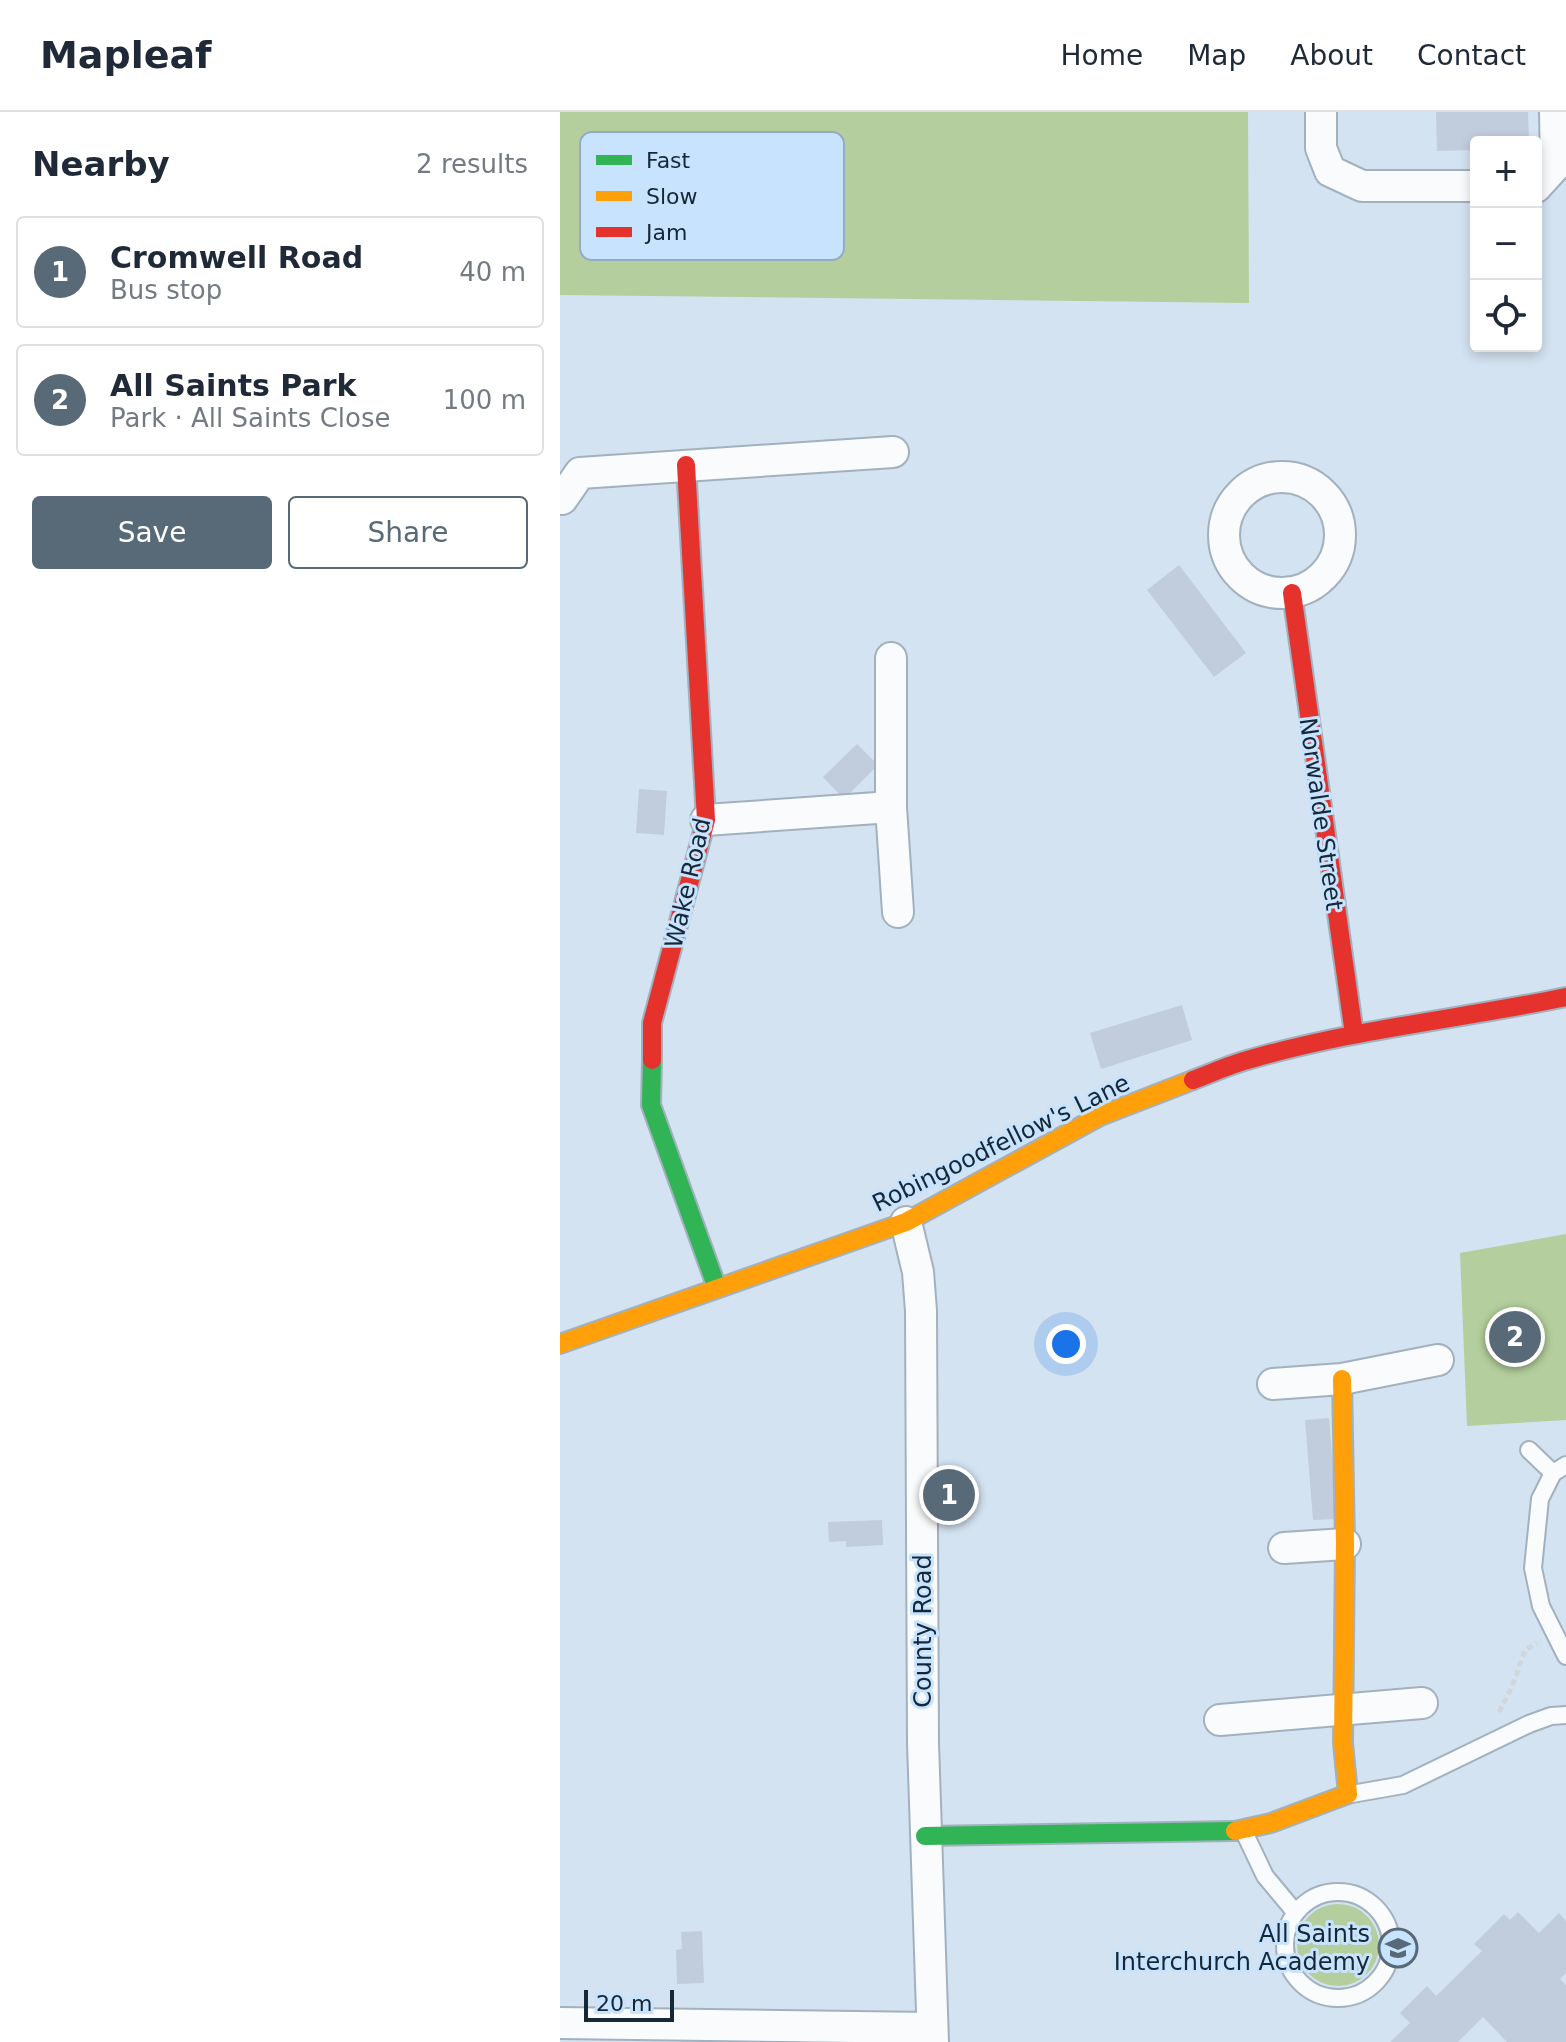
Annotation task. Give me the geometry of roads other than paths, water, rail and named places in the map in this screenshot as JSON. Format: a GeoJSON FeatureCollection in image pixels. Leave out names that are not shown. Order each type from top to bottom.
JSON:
{"type":"FeatureCollection","features":[{"type":"Feature","properties":{"kind":"street"},"geometry":{"type":"LineString","coordinates":[[1321,112],[1321,148],[1330,171],[1362,186],[1470,186]]}},
{"type":"Feature","properties":{"kind":"street"},"geometry":{"type":"LineString","coordinates":[[1542,180],[1556,165],[1555,112]]}},
{"type":"Feature","properties":{"kind":"street"},"geometry":{"type":"LineString","coordinates":[[562,499],[580,473],[893,452]]}},
{"type":"Feature","properties":{"kind":"street","name":"Wake Road"},"geometry":{"type":"LineString","coordinates":[[686,465],[706,820],[652,1023],[651,1105],[717,1288]]}},
{"type":"Feature","properties":{"kind":"street","name":"Norwalde Street"},"geometry":{"type":"LineString","coordinates":[[1292,593],[1354,1034]]}},
{"type":"Feature","properties":{"kind":"street"},"geometry":{"type":"LineString","coordinates":[[891,658],[891,807],[898,912]]}},
{"type":"Feature","properties":{"kind":"street"},"geometry":{"type":"LineString","coordinates":[[706,820],[891,807]]}},
{"type":"Feature","properties":{"kind":"street","name":"Robingoodfellow's Lane"},"geometry":{"type":"LineString","coordinates":[[560,1344],[906,1222],[1100,1116],[1249,1059],[1354,1034],[1566,997]]}},
{"type":"Feature","properties":{"kind":"street","name":"County Road"},"geometry":{"type":"LineString","coordinates":[[906,1222],[918,1272],[921,1311],[925,1836],[932,2035]]}},
{"type":"Feature","properties":{"kind":"street"},"geometry":{"type":"LineString","coordinates":[[1273,1384],[1342,1379],[1438,1360]]}},
{"type":"Feature","properties":{"kind":"street"},"geometry":{"type":"LineString","coordinates":[[925,1836],[1244,1831],[1280,1822],[1310,1807],[1348,1794],[1343,1743],[1345,1544],[1342,1379]]}},
{"type":"Feature","properties":{"kind":"street"},"geometry":{"type":"LineString","coordinates":[[1284,1548],[1345,1544]]}},
{"type":"Feature","properties":{"kind":"street"},"geometry":{"type":"LineString","coordinates":[[1220,1720],[1422,1703]]}},
{"type":"Feature","properties":{"kind":"street"},"geometry":{"type":"LineString","coordinates":[[560,2023],[932,2035]]}},
{"type":"Feature","properties":{"kind":"lane"},"geometry":{"type":"LineString","coordinates":[[1529,1450],[1560,1469],[1540,1499],[1533,1568],[1541,1606],[1566,1656]]}},
{"type":"Feature","properties":{"kind":"lane"},"geometry":{"type":"LineString","coordinates":[[1348,1794],[1403,1785],[1540,1720],[1566,1715]]}},
{"type":"Feature","properties":{"kind":"lane"},"geometry":{"type":"LineString","coordinates":[[1244,1831],[1265,1876],[1295,1912]]}},
{"type":"Feature","properties":{"kind":"lane"},"geometry":{"type":"LineString","coordinates":[[1334,1891],[1356,1894],[1372,1903],[1384,1918],[1391,1935],[1391,1954],[1375,1983],[1359,1994],[1341,1998],[1323,1996],[1306,1988],[1293,1974],[1285,1957],[1284,1938],[1289,1920],[1295,1912],[1316,1895],[1334,1891]]}},
{"type":"Feature","properties":{"kind":"place","name":"All Saints Park"},"geometry":{"type":"Point","coordinates":[1515,1337]}},
{"type":"Feature","properties":{"kind":"place","name":"Cromwell Road"},"geometry":{"type":"Point","coordinates":[949,1495]}},
{"type":"Feature","properties":{"kind":"place","name":"All Saints Interchurch Academy"},"geometry":{"type":"Point","coordinates":[1398,1948]}}]}
